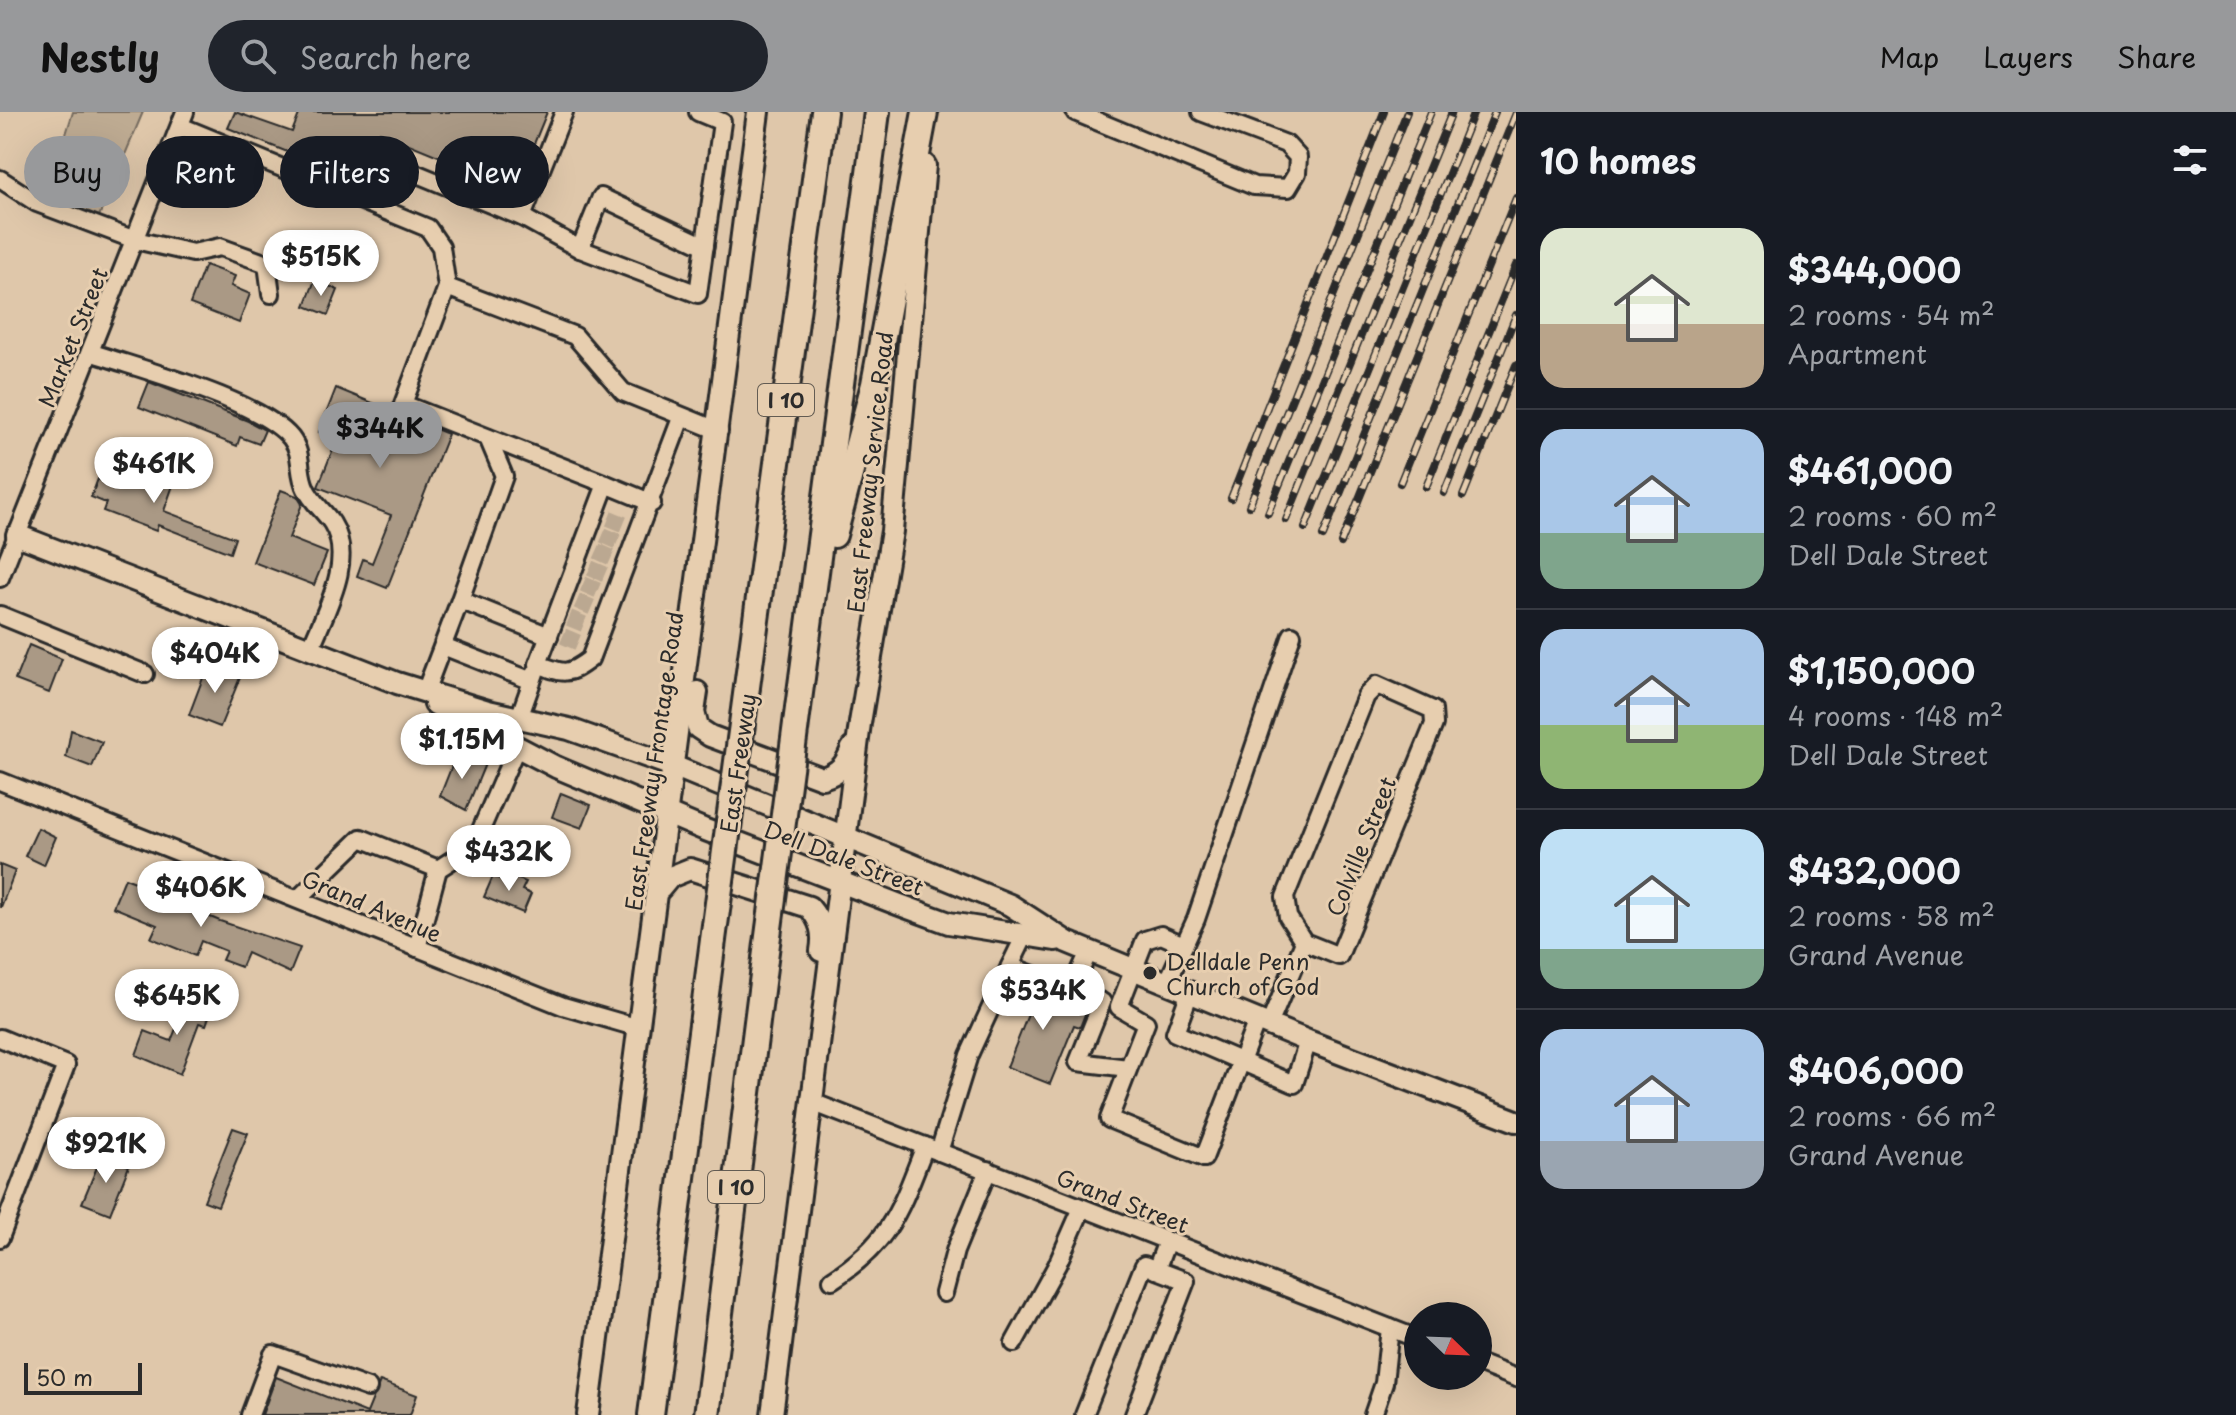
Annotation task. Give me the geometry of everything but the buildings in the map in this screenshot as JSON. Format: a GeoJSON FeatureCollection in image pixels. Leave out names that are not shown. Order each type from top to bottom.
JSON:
{"type":"FeatureCollection","features":[{"type":"Feature","properties":{"kind":"highway","name":"East Freeway"},"geometry":{"type":"LineString","coordinates":[[651,1415],[824,112]]}},
{"type":"Feature","properties":{"kind":"highway","name":"I 10"},"geometry":{"type":"LineString","coordinates":[[707,1415],[877,112]]}},
{"type":"Feature","properties":{"kind":"highway"},"geometry":{"type":"LineString","coordinates":[[807,634],[874,384],[889,289],[927,112]]}},
{"type":"Feature","properties":{"kind":"highway"},"geometry":{"type":"LineString","coordinates":[[637,1415],[673,1249]]}},
{"type":"Feature","properties":{"kind":"main road","name":"East Freeway Frontage Road"},"geometry":{"type":"LineString","coordinates":[[588,1415],[660,889],[673,766],[700,592],[758,112]]}},
{"type":"Feature","properties":{"kind":"main road","name":"East Freeway Service Road"},"geometry":{"type":"LineString","coordinates":[[846,837],[860,723],[892,531],[927,112]]}},
{"type":"Feature","properties":{"kind":"main road","name":"Dell Dale Street"},"geometry":{"type":"LineString","coordinates":[[17,535],[397,683],[569,729],[673,766],[1010,905],[1067,942],[1308,1041],[1516,1121]]}},
{"type":"Feature","properties":{"kind":"main road"},"geometry":{"type":"LineString","coordinates":[[700,592],[702,617],[694,712],[698,728],[710,736],[822,778],[833,775],[846,764],[860,723]]}},
{"type":"Feature","properties":{"kind":"main road","name":"Dell Dale Street"},"geometry":{"type":"LineString","coordinates":[[397,683],[556,767],[840,881],[949,923],[1067,942]]}},
{"type":"Feature","properties":{"kind":"main road"},"geometry":{"type":"LineString","coordinates":[[772,1415],[846,837]]}},
{"type":"Feature","properties":{"kind":"main road"},"geometry":{"type":"LineString","coordinates":[[660,889],[670,877],[690,869],[809,907],[819,919],[823,938],[811,1032],[817,1062]]}},
{"type":"Feature","properties":{"kind":"street"},"geometry":{"type":"LineString","coordinates":[[522,217],[564,112]]}},
{"type":"Feature","properties":{"kind":"street"},"geometry":{"type":"LineString","coordinates":[[419,175],[522,217],[580,249],[698,294],[722,122],[698,112]]}},
{"type":"Feature","properties":{"kind":"street"},"geometry":{"type":"LineString","coordinates":[[1075,112],[1254,186],[1288,188],[1297,173],[1298,157],[1286,144],[1201,112]]}},
{"type":"Feature","properties":{"kind":"street"},"geometry":{"type":"LineString","coordinates":[[183,119],[428,228],[441,247],[447,287],[403,404],[652,503]]}},
{"type":"Feature","properties":{"kind":"street","name":"Market Street"},"geometry":{"type":"LineString","coordinates":[[0,578],[183,119]]}},
{"type":"Feature","properties":{"kind":"street"},"geometry":{"type":"LineString","coordinates":[[0,179],[37,203],[135,240],[193,253],[220,247],[267,264],[271,294]]}},
{"type":"Feature","properties":{"kind":"street"},"geometry":{"type":"LineString","coordinates":[[580,249],[601,197],[705,246]]}},
{"type":"Feature","properties":{"kind":"street"},"geometry":{"type":"LineString","coordinates":[[447,287],[575,336],[623,392],[719,431]]}},
{"type":"Feature","properties":{"kind":"street"},"geometry":{"type":"LineString","coordinates":[[90,352],[237,405],[276,423],[292,440],[302,458],[301,476],[306,489],[332,523],[342,546],[332,592],[310,650]]}},
{"type":"Feature","properties":{"kind":"street"},"geometry":{"type":"LineString","coordinates":[[538,664],[558,672],[573,672],[590,659],[589,646],[636,529],[652,503],[681,418]]}},
{"type":"Feature","properties":{"kind":"street"},"geometry":{"type":"LineString","coordinates":[[425,692],[504,476],[488,438]]}},
{"type":"Feature","properties":{"kind":"street"},"geometry":{"type":"LineString","coordinates":[[519,718],[538,664],[563,616],[593,540],[602,515],[606,484]]}},
{"type":"Feature","properties":{"kind":"street"},"geometry":{"type":"LineString","coordinates":[[460,600],[554,634]]}},
{"type":"Feature","properties":{"kind":"street"},"geometry":{"type":"LineString","coordinates":[[0,615],[145,674]]}},
{"type":"Feature","properties":{"kind":"street"},"geometry":{"type":"LineString","coordinates":[[1167,983],[1184,945],[1292,635]]}},
{"type":"Feature","properties":{"kind":"street"},"geometry":{"type":"LineString","coordinates":[[443,646],[532,681]]}},
{"type":"Feature","properties":{"kind":"street","name":"Colville Street"},"geometry":{"type":"LineString","coordinates":[[1377,685],[1433,710],[1434,724],[1339,956],[1304,942],[1288,917],[1285,897],[1366,696],[1377,685]]}},
{"type":"Feature","properties":{"kind":"street"},"geometry":{"type":"LineString","coordinates":[[417,948],[438,869],[474,846],[517,746]]}},
{"type":"Feature","properties":{"kind":"street","name":"Grand Avenue"},"geometry":{"type":"LineString","coordinates":[[0,781],[563,1006],[639,1028]]}},
{"type":"Feature","properties":{"kind":"street"},"geometry":{"type":"LineString","coordinates":[[299,898],[361,838],[438,869]]}},
{"type":"Feature","properties":{"kind":"street"},"geometry":{"type":"LineString","coordinates":[[832,1280],[866,1258],[896,1216],[932,1149],[969,1055],[1025,935]]}},
{"type":"Feature","properties":{"kind":"street"},"geometry":{"type":"LineString","coordinates":[[1184,945],[1161,935],[1145,940],[1119,1007],[1146,1023],[1294,1084],[1308,1041]]}},
{"type":"Feature","properties":{"kind":"street"},"geometry":{"type":"LineString","coordinates":[[1146,1023],[1109,1119],[1204,1158],[1240,1061],[1304,942]]}},
{"type":"Feature","properties":{"kind":"street"},"geometry":{"type":"LineString","coordinates":[[1072,990],[1089,951]]}},
{"type":"Feature","properties":{"kind":"street"},"geometry":{"type":"LineString","coordinates":[[1010,966],[1102,1002],[1078,1062],[1128,1068]]}},
{"type":"Feature","properties":{"kind":"street"},"geometry":{"type":"LineString","coordinates":[[1175,1033],[1190,992]]}},
{"type":"Feature","properties":{"kind":"street"},"geometry":{"type":"LineString","coordinates":[[0,1038],[66,1065],[0,1238]]}},
{"type":"Feature","properties":{"kind":"street","name":"Grand Street"},"geometry":{"type":"LineString","coordinates":[[812,1102],[1404,1334]]}},
{"type":"Feature","properties":{"kind":"street"},"geometry":{"type":"LineString","coordinates":[[944,1293],[955,1251],[988,1170]]}},
{"type":"Feature","properties":{"kind":"street"},"geometry":{"type":"LineString","coordinates":[[1014,1343],[1057,1265],[1082,1208]]}},
{"type":"Feature","properties":{"kind":"street"},"geometry":{"type":"LineString","coordinates":[[1156,1270],[1167,1241]]}},
{"type":"Feature","properties":{"kind":"street"},"geometry":{"type":"LineString","coordinates":[[1084,1415],[1144,1265],[1186,1281],[1134,1415]]}},
{"type":"Feature","properties":{"kind":"street"},"geometry":{"type":"LineString","coordinates":[[1373,1415],[1384,1383],[1390,1328]]}},
{"type":"Feature","properties":{"kind":"street"},"geometry":{"type":"LineString","coordinates":[[250,1415],[273,1354],[368,1388]]}},
{"type":"Feature","properties":{"kind":"street"},"geometry":{"type":"LineString","coordinates":[[1492,1369],[1516,1378]]}},
{"type":"Feature","properties":{"kind":"shaded area"},"geometry":{"type":"Polygon","coordinates":[[[73,112],[143,112],[130,143],[130,136],[65,136],[73,112]]]}},
{"type":"Feature","properties":{"kind":"shaded area"},"geometry":{"type":"Polygon","coordinates":[[[63,208],[102,208],[97,221],[63,208]]]}},
{"type":"Feature","properties":{"kind":"tunnel"},"geometry":{"type":"LineString","coordinates":[[609,518],[631,527]]}},
{"type":"Feature","properties":{"kind":"tunnel"},"geometry":{"type":"LineString","coordinates":[[603,535],[624,544]]}},
{"type":"Feature","properties":{"kind":"tunnel"},"geometry":{"type":"LineString","coordinates":[[597,551],[619,561]]}},
{"type":"Feature","properties":{"kind":"tunnel"},"geometry":{"type":"LineString","coordinates":[[590,568],[611,577]]}},
{"type":"Feature","properties":{"kind":"tunnel"},"geometry":{"type":"LineString","coordinates":[[583,584],[604,593]]}},
{"type":"Feature","properties":{"kind":"tunnel"},"geometry":{"type":"LineString","coordinates":[[577,601],[598,610]]}},
{"type":"Feature","properties":{"kind":"tunnel"},"geometry":{"type":"LineString","coordinates":[[569,618],[591,627]]}},
{"type":"Feature","properties":{"kind":"tunnel"},"geometry":{"type":"LineString","coordinates":[[563,636],[584,645]]}},
{"type":"Feature","properties":{"kind":"railway"},"geometry":{"type":"LineString","coordinates":[[1231,498],[1384,112]]}},
{"type":"Feature","properties":{"kind":"railway"},"geometry":{"type":"LineString","coordinates":[[1249,506],[1407,112]]}},
{"type":"Feature","properties":{"kind":"railway"},"geometry":{"type":"LineString","coordinates":[[1268,513],[1431,112]]}},
{"type":"Feature","properties":{"kind":"railway"},"geometry":{"type":"LineString","coordinates":[[1286,520],[1452,112]]}},
{"type":"Feature","properties":{"kind":"railway"},"geometry":{"type":"LineString","coordinates":[[1305,528],[1474,112]]}},
{"type":"Feature","properties":{"kind":"railway"},"geometry":{"type":"LineString","coordinates":[[1323,536],[1495,112]]}},
{"type":"Feature","properties":{"kind":"railway"},"geometry":{"type":"LineString","coordinates":[[1341,543],[1516,113]]}},
{"type":"Feature","properties":{"kind":"railway"},"geometry":{"type":"LineString","coordinates":[[1400,483],[1516,198]]}},
{"type":"Feature","properties":{"kind":"railway"},"geometry":{"type":"LineString","coordinates":[[1426,487],[1516,265]]}},
{"type":"Feature","properties":{"kind":"railway"},"geometry":{"type":"LineString","coordinates":[[1444,493],[1516,315]]}},
{"type":"Feature","properties":{"kind":"railway"},"geometry":{"type":"LineString","coordinates":[[1463,496],[1516,365]]}},
{"type":"Feature","properties":{"kind":"place","name":"Delldale Penn Church of God"},"geometry":{"type":"Point","coordinates":[1150,973]}}]}
